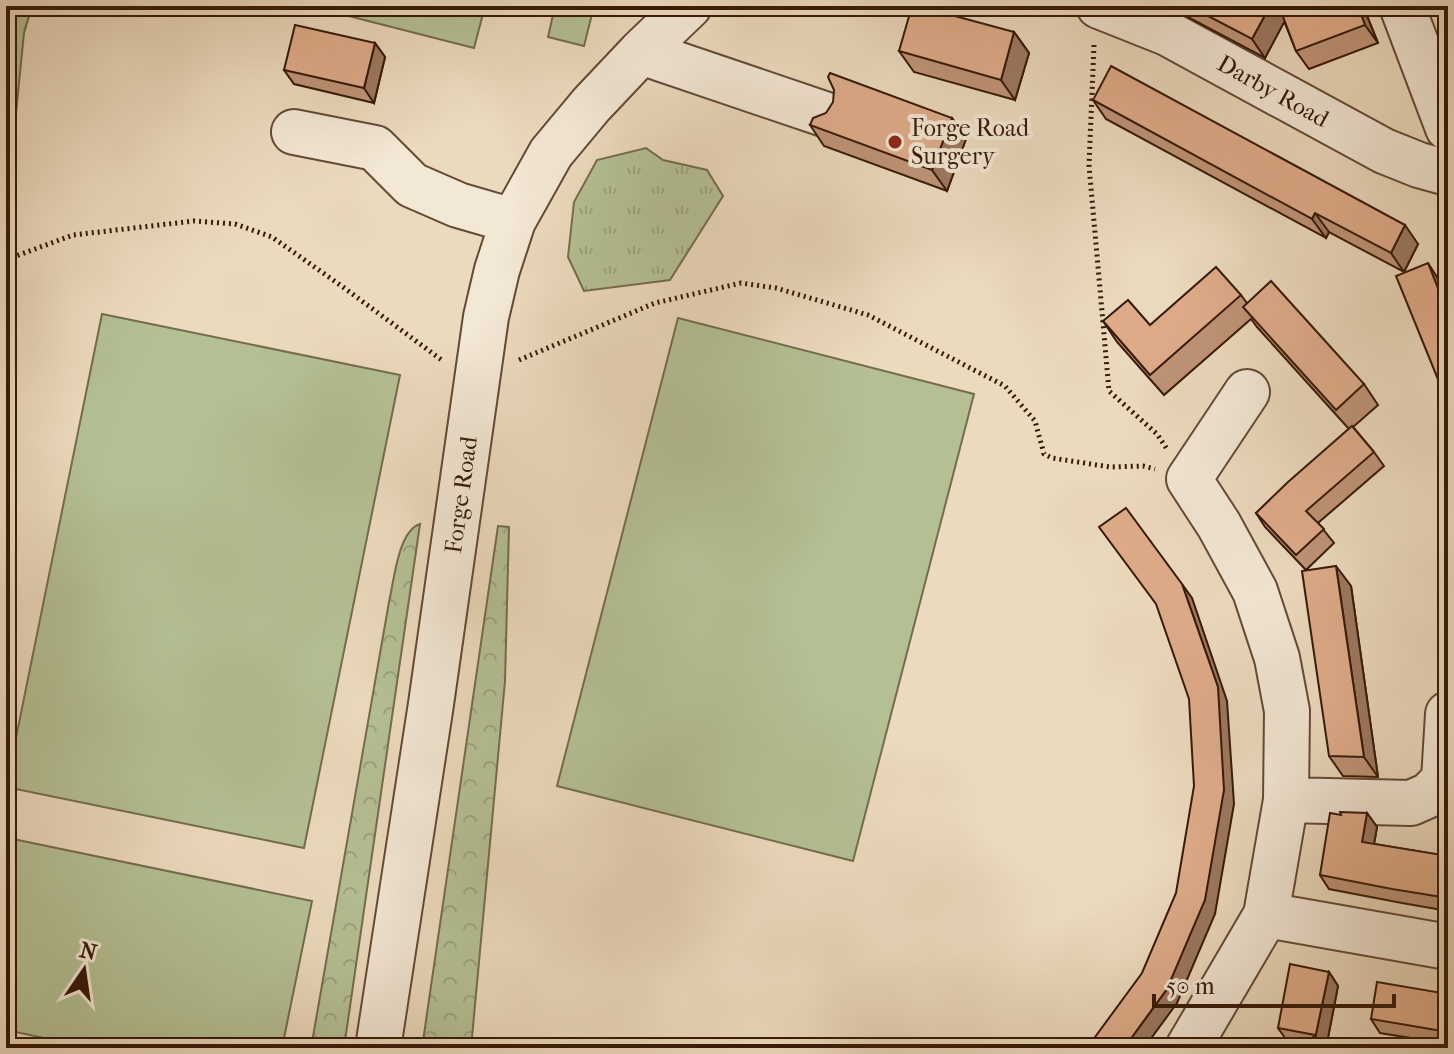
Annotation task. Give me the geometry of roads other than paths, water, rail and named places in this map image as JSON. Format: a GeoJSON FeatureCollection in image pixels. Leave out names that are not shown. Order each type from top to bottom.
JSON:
{"type":"FeatureCollection","features":[{"type":"Feature","properties":{"kind":"street","name":"Forge Road"},"geometry":{"type":"LineString","coordinates":[[378,1048],[486,317],[497,270],[513,221],[551,153],[591,105],[689,6]]}},
{"type":"Feature","properties":{"kind":"street"},"geometry":{"type":"LineString","coordinates":[[1402,6],[1448,128]]}},
{"type":"Feature","properties":{"kind":"street","name":"Darby Road"},"geometry":{"type":"LineString","coordinates":[[1096,22],[1167,33],[1384,151],[1448,173]]}},
{"type":"Feature","properties":{"kind":"street"},"geometry":{"type":"LineString","coordinates":[[641,52],[824,114]]}},
{"type":"Feature","properties":{"kind":"street"},"geometry":{"type":"LineString","coordinates":[[294,132],[375,148],[412,185],[458,205],[513,221]]}},
{"type":"Feature","properties":{"kind":"street"},"geometry":{"type":"LineString","coordinates":[[1188,1048],[1266,915],[1286,800],[1287,711],[1277,658],[1255,591],[1219,525],[1189,479],[1247,392]]}},
{"type":"Feature","properties":{"kind":"street"},"geometry":{"type":"LineString","coordinates":[[1286,800],[1411,803],[1429,795],[1444,780],[1448,714]]}},
{"type":"Feature","properties":{"kind":"street"},"geometry":{"type":"LineString","coordinates":[[1266,915],[1448,947]]}},
{"type":"Feature","properties":{"kind":"place","name":"Forge Road Surgery"},"geometry":{"type":"Point","coordinates":[895,142]}}]}
